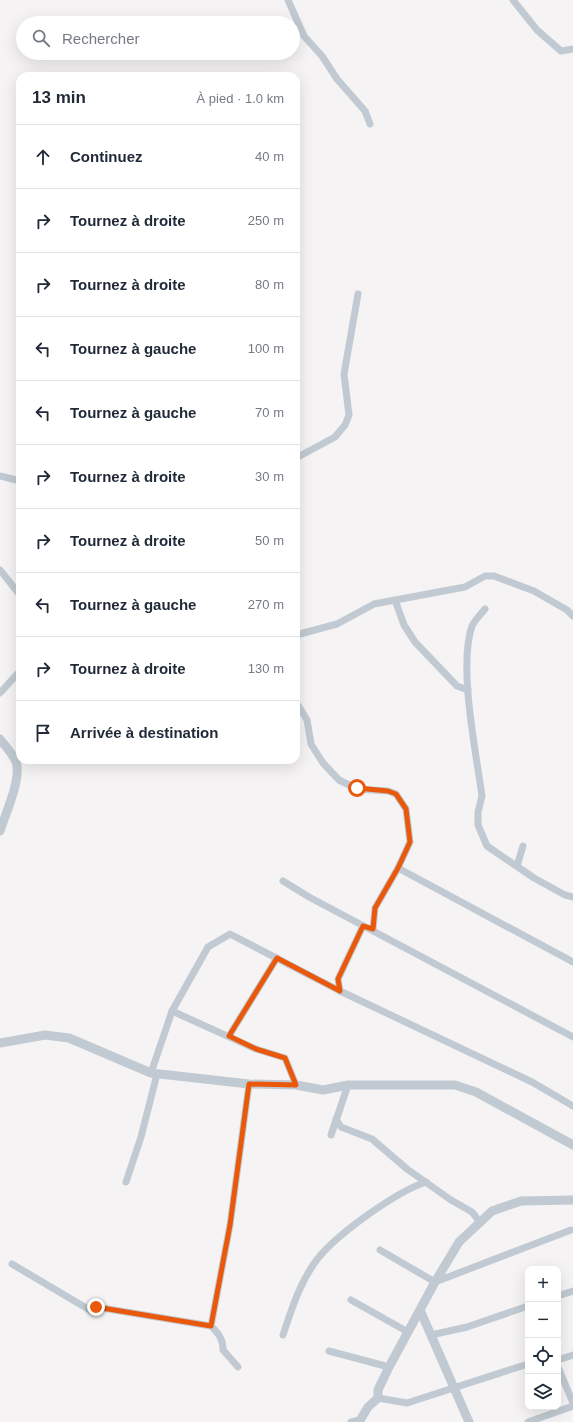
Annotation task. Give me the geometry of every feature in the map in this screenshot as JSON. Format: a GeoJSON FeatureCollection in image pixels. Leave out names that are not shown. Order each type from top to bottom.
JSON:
{"type":"FeatureCollection","features":[{"type":"Feature","properties":{"kind":"street"},"geometry":{"type":"LineString","coordinates":[[288,0],[295,16]]}},
{"type":"Feature","properties":{"kind":"street"},"geometry":{"type":"LineString","coordinates":[[513,0],[537,30],[550,43],[561,51],[573,49]]}},
{"type":"Feature","properties":{"kind":"street"},"geometry":{"type":"LineString","coordinates":[[300,27],[304,36],[322,56],[337,79],[365,111],[370,124]]}},
{"type":"Feature","properties":{"kind":"street"},"geometry":{"type":"LineString","coordinates":[[300,456],[335,437],[345,425],[349,415],[344,374],[358,294]]}},
{"type":"Feature","properties":{"kind":"street"},"geometry":{"type":"LineString","coordinates":[[0,476],[16,480]]}},
{"type":"Feature","properties":{"kind":"street"},"geometry":{"type":"LineString","coordinates":[[0,570],[16,590]]}},
{"type":"Feature","properties":{"kind":"street"},"geometry":{"type":"LineString","coordinates":[[300,634],[337,624],[374,604],[465,587],[484,576],[494,576],[534,591],[567,610],[573,616]]}},
{"type":"Feature","properties":{"kind":"street"},"geometry":{"type":"LineString","coordinates":[[395,600],[404,625],[415,642],[457,686],[468,690]]}},
{"type":"Feature","properties":{"kind":"street"},"geometry":{"type":"LineString","coordinates":[[485,609],[473,625],[468,646],[468,690],[482,796],[478,812],[478,825],[487,846],[534,878],[573,897]]}},
{"type":"Feature","properties":{"kind":"street"},"geometry":{"type":"LineString","coordinates":[[0,694],[16,676]]}},
{"type":"Feature","properties":{"kind":"street"},"geometry":{"type":"LineString","coordinates":[[300,709],[307,720],[311,744],[323,763],[339,780],[357,788],[388,791],[396,794],[406,809],[410,842],[398,868],[375,908],[373,929]]}},
{"type":"Feature","properties":{"kind":"street"},"geometry":{"type":"LineString","coordinates":[[0,739],[16,758]]}},
{"type":"Feature","properties":{"kind":"street"},"geometry":{"type":"LineString","coordinates":[[0,831],[12,794],[18,764]]}},
{"type":"Feature","properties":{"kind":"street"},"geometry":{"type":"LineString","coordinates":[[517,866],[522,846]]}},
{"type":"Feature","properties":{"kind":"street"},"geometry":{"type":"LineString","coordinates":[[398,868],[573,962]]}},
{"type":"Feature","properties":{"kind":"street"},"geometry":{"type":"LineString","coordinates":[[283,881],[309,897],[363,926],[373,929],[573,1037]]}},
{"type":"Feature","properties":{"kind":"street"},"geometry":{"type":"LineString","coordinates":[[340,991],[338,979],[363,926]]}},
{"type":"Feature","properties":{"kind":"street"},"geometry":{"type":"LineString","coordinates":[[126,1182],[141,1137],[154,1073],[172,1011],[208,947],[230,934],[340,991],[532,1082],[573,1106]]}},
{"type":"Feature","properties":{"kind":"street"},"geometry":{"type":"LineString","coordinates":[[229,1036],[277,958]]}},
{"type":"Feature","properties":{"kind":"street"},"geometry":{"type":"LineString","coordinates":[[172,1011],[256,1049],[285,1058],[296,1085]]}},
{"type":"Feature","properties":{"kind":"street"},"geometry":{"type":"LineString","coordinates":[[0,1043],[45,1035],[69,1038],[154,1073],[249,1084],[296,1085],[323,1090],[348,1085],[455,1085],[476,1092],[573,1145]]}},
{"type":"Feature","properties":{"kind":"street"},"geometry":{"type":"LineString","coordinates":[[211,1326],[230,1225],[249,1084]]}},
{"type":"Feature","properties":{"kind":"street"},"geometry":{"type":"LineString","coordinates":[[331,1135],[348,1085]]}},
{"type":"Feature","properties":{"kind":"street"},"geometry":{"type":"LineString","coordinates":[[336,1119],[341,1127],[372,1139],[426,1182],[472,1212],[480,1222]]}},
{"type":"Feature","properties":{"kind":"street"},"geometry":{"type":"LineString","coordinates":[[283,1335],[296,1296],[319,1258],[368,1215],[412,1187],[426,1182]]}},
{"type":"Feature","properties":{"kind":"street"},"geometry":{"type":"LineString","coordinates":[[350,1422],[360,1421],[368,1407],[378,1398],[378,1390],[389,1367],[435,1282],[459,1242],[492,1211],[521,1201],[573,1200]]}},
{"type":"Feature","properties":{"kind":"street"},"geometry":{"type":"LineString","coordinates":[[435,1282],[571,1230]]}},
{"type":"Feature","properties":{"kind":"street"},"geometry":{"type":"LineString","coordinates":[[380,1250],[435,1282]]}},
{"type":"Feature","properties":{"kind":"street"},"geometry":{"type":"LineString","coordinates":[[12,1264],[93,1312],[96,1307],[211,1326],[219,1333],[223,1341],[223,1350],[238,1367]]}},
{"type":"Feature","properties":{"kind":"street"},"geometry":{"type":"LineString","coordinates":[[561,1295],[573,1291]]}},
{"type":"Feature","properties":{"kind":"street"},"geometry":{"type":"LineString","coordinates":[[351,1300],[408,1332]]}},
{"type":"Feature","properties":{"kind":"street"},"geometry":{"type":"LineString","coordinates":[[431,1336],[467,1327],[525,1307]]}},
{"type":"Feature","properties":{"kind":"street"},"geometry":{"type":"LineString","coordinates":[[420,1310],[469,1422]]}},
{"type":"Feature","properties":{"kind":"street"},"geometry":{"type":"LineString","coordinates":[[329,1351],[389,1367]]}},
{"type":"Feature","properties":{"kind":"street"},"geometry":{"type":"LineString","coordinates":[[561,1359],[573,1355]]}},
{"type":"Feature","properties":{"kind":"street"},"geometry":{"type":"LineString","coordinates":[[378,1398],[407,1403],[525,1365]]}},
{"type":"Feature","properties":{"kind":"street"},"geometry":{"type":"LineString","coordinates":[[561,1374],[573,1402]]}},
{"type":"Feature","properties":{"kind":"street"},"geometry":{"type":"LineString","coordinates":[[528,1422],[573,1406]]}},
{"type":"Feature","properties":{"kind":"route"},"geometry":{"type":"LineString","coordinates":[[96,1307],[211,1326],[230,1225],[249,1084],[296,1085],[285,1058],[256,1049],[229,1036],[277,958],[340,991],[338,979],[363,926],[373,929],[375,908],[398,868],[410,842],[406,809],[396,794],[388,791],[357,788]]}}]}
